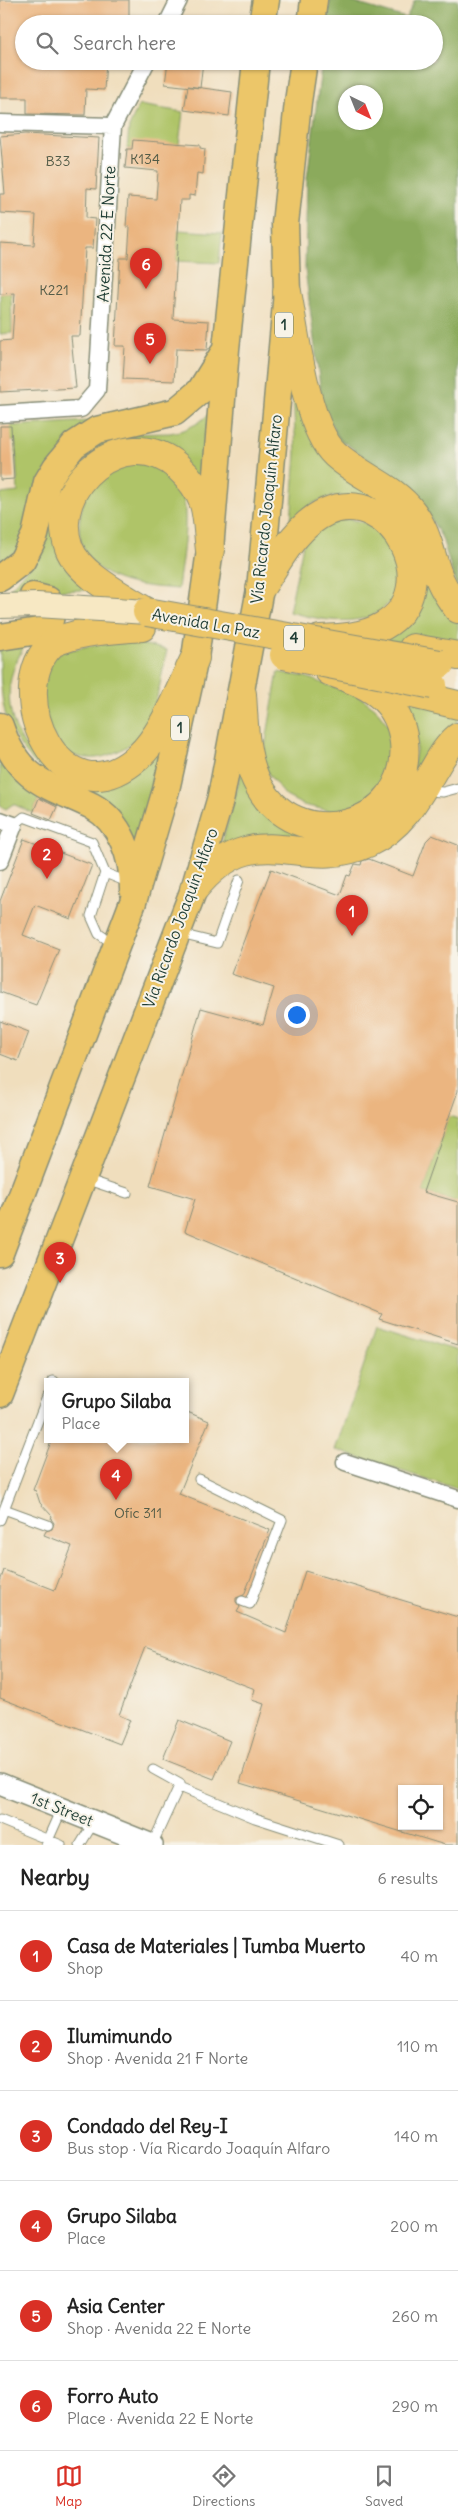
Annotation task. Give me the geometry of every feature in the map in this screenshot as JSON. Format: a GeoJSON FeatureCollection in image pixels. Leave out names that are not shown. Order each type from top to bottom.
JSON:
{"type":"FeatureCollection","features":[{"type":"Feature","properties":{"kind":"highway"},"geometry":{"type":"LineString","coordinates":[[287,292],[310,406],[321,437],[337,456],[390,490],[407,504],[420,524],[440,579],[458,609]]}},
{"type":"Feature","properties":{"kind":"highway"},"geometry":{"type":"LineString","coordinates":[[145,620],[81,566],[68,547],[66,515],[77,488],[101,461],[125,451],[145,450],[174,464],[194,485],[204,505],[210,550]]}},
{"type":"Feature","properties":{"kind":"highway"},"geometry":{"type":"LineString","coordinates":[[260,589],[297,535],[306,525],[325,512],[344,508],[363,509],[388,523],[402,540],[411,564],[410,590],[403,608],[382,627],[362,635],[301,649]]}},
{"type":"Feature","properties":{"kind":"highway"},"geometry":{"type":"LineString","coordinates":[[145,620],[76,634],[42,650],[34,656],[22,675],[17,701],[18,714],[27,738],[46,760],[62,770],[79,774],[108,773],[128,764],[145,749],[159,729],[195,658]]}},
{"type":"Feature","properties":{"kind":"highway","name":"Avenida La Paz"},"geometry":{"type":"LineString","coordinates":[[145,620],[301,649],[449,672]]}},
{"type":"Feature","properties":{"kind":"highway"},"geometry":{"type":"LineString","coordinates":[[449,672],[412,648],[402,649],[393,665],[394,686],[412,694],[458,705]]}},
{"type":"Feature","properties":{"kind":"highway"},"geometry":{"type":"LineString","coordinates":[[242,694],[247,750],[261,790],[282,813],[303,824],[318,826],[344,825],[370,814],[396,785],[402,771],[404,758],[403,738],[398,721],[383,698],[301,649]]}},
{"type":"Feature","properties":{"kind":"highway"},"geometry":{"type":"LineString","coordinates":[[194,889],[213,868],[246,850],[269,847],[307,852],[331,852],[365,844],[398,822],[413,806],[448,748],[458,738]]}},
{"type":"Feature","properties":{"kind":"main road"},"geometry":{"type":"LineString","coordinates":[[264,15],[266,0]]}},
{"type":"Feature","properties":{"kind":"main road"},"geometry":{"type":"LineString","coordinates":[[312,15],[314,0]]}},
{"type":"Feature","properties":{"kind":"main road","name":"1"},"geometry":{"type":"LineString","coordinates":[[133,893],[166,790],[195,658],[210,550],[226,349],[255,70]]}},
{"type":"Feature","properties":{"kind":"main road","name":"Vía Ricardo Joaquín Alfaro"},"geometry":{"type":"LineString","coordinates":[[0,1394],[194,889],[222,797],[260,589],[287,292],[285,224],[303,70]]}},
{"type":"Feature","properties":{"kind":"main road"},"geometry":{"type":"LineString","coordinates":[[0,578],[22,561],[34,535],[47,482],[56,467],[74,445],[97,430],[175,412],[200,391],[226,349]]}},
{"type":"Feature","properties":{"kind":"main road"},"geometry":{"type":"LineString","coordinates":[[0,593],[42,597],[48,600],[52,606],[50,624],[45,630],[0,637]]}},
{"type":"Feature","properties":{"kind":"main road","name":"Avenida La Paz"},"geometry":{"type":"LineString","coordinates":[[0,606],[37,605],[145,620]]}},
{"type":"Feature","properties":{"kind":"main road","name":"Avenida La Paz"},"geometry":{"type":"LineString","coordinates":[[0,622],[145,620]]}},
{"type":"Feature","properties":{"kind":"main road"},"geometry":{"type":"LineString","coordinates":[[0,726],[12,755],[30,774],[51,788],[91,806],[108,818],[125,846],[133,893],[116,945],[0,1253]]}},
{"type":"Feature","properties":{"kind":"street"},"geometry":{"type":"LineString","coordinates":[[172,15],[179,0]]}},
{"type":"Feature","properties":{"kind":"street","name":"Avenida 22 E Norte"},"geometry":{"type":"LineString","coordinates":[[0,414],[81,409],[97,390],[113,126],[142,70]]}},
{"type":"Feature","properties":{"kind":"street"},"geometry":{"type":"LineString","coordinates":[[0,123],[113,126]]}},
{"type":"Feature","properties":{"kind":"street"},"geometry":{"type":"LineString","coordinates":[[0,861],[7,822]]}},
{"type":"Feature","properties":{"kind":"street"},"geometry":{"type":"LineString","coordinates":[[345,1462],[458,1499]]}},
{"type":"Feature","properties":{"kind":"street","name":"1st Street"},"geometry":{"type":"LineString","coordinates":[[0,1784],[152,1845]]}},
{"type":"Feature","properties":{"kind":"lane"},"geometry":{"type":"LineString","coordinates":[[421,791],[443,792],[458,788]]}},
{"type":"Feature","properties":{"kind":"lane"},"geometry":{"type":"LineString","coordinates":[[7,822],[24,817],[92,842],[105,873],[133,893]]}},
{"type":"Feature","properties":{"kind":"lane"},"geometry":{"type":"LineString","coordinates":[[105,873],[90,916],[99,934],[116,945]]}},
{"type":"Feature","properties":{"kind":"lane"},"geometry":{"type":"LineString","coordinates":[[177,934],[217,943],[239,880]]}},
{"type":"Feature","properties":{"kind":"lane"},"geometry":{"type":"LineString","coordinates":[[83,1178],[127,1193]]}},
{"type":"Feature","properties":{"kind":"lane"},"geometry":{"type":"LineString","coordinates":[[0,1520],[44,1405]]}},
{"type":"Feature","properties":{"kind":"lane"},"geometry":{"type":"LineString","coordinates":[[199,1480],[282,1520],[250,1604],[242,1601]]}},
{"type":"Feature","properties":{"kind":"lane"},"geometry":{"type":"LineString","coordinates":[[4,1509],[48,1525]]}},
{"type":"Feature","properties":{"kind":"lane"},"geometry":{"type":"LineString","coordinates":[[153,1769],[178,1782],[180,1787],[264,1821],[340,1845]]}},
{"type":"Feature","properties":{"kind":"lane"},"geometry":{"type":"LineString","coordinates":[[152,1845],[180,1787]]}},
{"type":"Feature","properties":{"kind":"lane"},"geometry":{"type":"LineString","coordinates":[[47,1842],[62,1809]]}},
{"type":"Feature","properties":{"kind":"lane"},"geometry":{"type":"LineString","coordinates":[[0,1820],[47,1842],[61,1845]]}},
{"type":"Feature","properties":{"kind":"lane"},"geometry":{"type":"LineString","coordinates":[[80,1845],[94,1822]]}},
{"type":"Feature","properties":{"kind":"green space"},"geometry":{"type":"Polygon","coordinates":[[[330,0],[345,0],[396,15],[328,15],[330,0]]]}},
{"type":"Feature","properties":{"kind":"green space"},"geometry":{"type":"Polygon","coordinates":[[[415,0],[458,0],[458,587],[442,538],[419,498],[340,439],[323,410],[305,269],[307,179],[321,70],[443,70],[443,15],[408,15],[415,0]]]}},
{"type":"Feature","properties":{"kind":"green space"},"geometry":{"type":"Polygon","coordinates":[[[139,105],[183,112],[179,144],[127,149],[129,127],[139,105]]]}},
{"type":"Feature","properties":{"kind":"green space"},"geometry":{"type":"Polygon","coordinates":[[[178,230],[222,233],[219,263],[176,261],[178,230]]]}},
{"type":"Feature","properties":{"kind":"green space"},"geometry":{"type":"Polygon","coordinates":[[[11,293],[12,333],[0,334],[0,294],[11,293]]]}},
{"type":"Feature","properties":{"kind":"green space"},"geometry":{"type":"Polygon","coordinates":[[[291,355],[298,384],[380,492],[458,619],[458,642],[429,636],[416,637],[405,646],[379,641],[424,572],[341,496],[326,498],[313,503],[291,521],[296,453],[291,355]]]}},
{"type":"Feature","properties":{"kind":"green space"},"geometry":{"type":"Polygon","coordinates":[[[218,407],[210,489],[108,447],[89,452],[76,465],[65,483],[68,569],[86,590],[7,592],[38,558],[60,479],[89,445],[125,434],[170,433],[184,430],[198,423],[218,407]]]}},
{"type":"Feature","properties":{"kind":"green space"},"geometry":{"type":"Polygon","coordinates":[[[91,421],[23,548],[0,562],[0,494],[18,492],[15,441],[11,441],[10,426],[91,421]]]}},
{"type":"Feature","properties":{"kind":"green space"},"geometry":{"type":"Polygon","coordinates":[[[128,463],[159,467],[170,473],[181,488],[184,501],[185,532],[178,589],[140,585],[112,577],[95,565],[84,549],[79,530],[82,509],[88,493],[100,476],[128,463]]]}},
{"type":"Feature","properties":{"kind":"green space"},"geometry":{"type":"Polygon","coordinates":[[[339,518],[366,523],[386,539],[398,560],[401,574],[395,594],[381,610],[368,617],[358,619],[328,620],[289,612],[303,545],[309,534],[339,518]]]}},
{"type":"Feature","properties":{"kind":"green space"},"geometry":{"type":"Polygon","coordinates":[[[27,641],[13,672],[9,700],[11,715],[22,741],[42,763],[68,777],[163,746],[139,852],[49,778],[19,744],[9,726],[2,697],[0,647],[27,641]]]}},
{"type":"Feature","properties":{"kind":"green space"},"geometry":{"type":"Polygon","coordinates":[[[132,642],[167,650],[157,696],[147,724],[139,736],[128,746],[107,756],[88,758],[63,752],[30,695],[52,654],[93,645],[132,642]]]}},
{"type":"Feature","properties":{"kind":"green space"},"geometry":{"type":"Polygon","coordinates":[[[278,672],[306,677],[360,697],[375,708],[392,730],[393,764],[377,792],[353,808],[336,812],[303,805],[286,796],[269,775],[263,759],[278,672]]]}},
{"type":"Feature","properties":{"kind":"green space"},"geometry":{"type":"Polygon","coordinates":[[[407,700],[458,711],[458,721],[440,744],[410,797],[391,819],[376,830],[347,840],[318,840],[263,835],[244,839],[220,850],[243,766],[245,766],[251,784],[260,800],[273,813],[289,823],[306,830],[325,833],[344,832],[362,827],[375,820],[396,800],[411,773],[415,759],[416,730],[414,718],[407,700]]]}},
{"type":"Feature","properties":{"kind":"green space"},"geometry":{"type":"Polygon","coordinates":[[[0,753],[40,795],[33,813],[13,804],[6,809],[0,806],[0,753]]]}},
{"type":"Feature","properties":{"kind":"green space"},"geometry":{"type":"Polygon","coordinates":[[[449,1116],[458,1119],[458,1202],[423,1192],[449,1116]]]}},
{"type":"Feature","properties":{"kind":"green space"},"geometry":{"type":"Polygon","coordinates":[[[377,1326],[458,1351],[458,1489],[335,1450],[377,1326]]]}},
{"type":"Feature","properties":{"kind":"building"},"geometry":{"type":"Polygon","coordinates":[[[0,0],[129,0],[129,15],[15,15],[15,70],[105,70],[104,90],[86,89],[85,115],[27,114],[27,98],[0,98],[0,0]]]}},
{"type":"Feature","properties":{"kind":"building"},"geometry":{"type":"Polygon","coordinates":[[[167,70],[202,70],[200,88],[165,84],[167,70]]]}},
{"type":"Feature","properties":{"kind":"building"},"geometry":{"type":"Polygon","coordinates":[[[188,86],[232,92],[229,116],[184,110],[188,86]]]}},
{"type":"Feature","properties":{"kind":"building"},"geometry":{"type":"Polygon","coordinates":[[[25,134],[99,138],[96,189],[87,188],[86,218],[95,219],[93,248],[85,248],[80,336],[71,336],[76,388],[0,392],[0,341],[12,340],[15,293],[0,294],[0,243],[34,245],[36,215],[0,213],[0,194],[5,194],[0,136],[25,134]]]}},
{"type":"Feature","properties":{"kind":"building"},"geometry":{"type":"Polygon","coordinates":[[[133,140],[200,145],[200,148],[205,149],[203,174],[197,173],[195,196],[189,195],[189,200],[180,200],[173,319],[209,321],[207,350],[176,349],[174,381],[123,379],[125,346],[115,346],[120,258],[128,258],[130,227],[126,227],[128,197],[156,199],[158,171],[125,168],[127,149],[132,149],[133,140]]]}},
{"type":"Feature","properties":{"kind":"building"},"geometry":{"type":"Polygon","coordinates":[[[0,426],[11,426],[14,479],[0,480],[0,426]]]}},
{"type":"Feature","properties":{"kind":"building"},"geometry":{"type":"Polygon","coordinates":[[[39,798],[57,807],[51,820],[33,813],[39,798]]]}},
{"type":"Feature","properties":{"kind":"building"},"geometry":{"type":"Polygon","coordinates":[[[432,835],[458,845],[458,1091],[423,1192],[458,1202],[458,1344],[379,1319],[382,1314],[185,1231],[195,1199],[150,1186],[201,1008],[263,1025],[274,988],[231,974],[271,869],[340,895],[347,875],[350,876],[355,864],[361,865],[362,861],[369,859],[413,876],[426,841],[432,835]]]}},
{"type":"Feature","properties":{"kind":"building"},"geometry":{"type":"Polygon","coordinates":[[[24,839],[92,865],[71,919],[35,905],[23,935],[59,949],[36,1005],[0,992],[0,901],[24,839]]]}},
{"type":"Feature","properties":{"kind":"building"},"geometry":{"type":"Polygon","coordinates":[[[0,1021],[29,1032],[18,1061],[0,1054],[0,1021]]]}},
{"type":"Feature","properties":{"kind":"building"},"geometry":{"type":"Polygon","coordinates":[[[189,1413],[209,1421],[179,1494],[270,1530],[244,1595],[236,1598],[236,1602],[240,1607],[237,1612],[286,1633],[305,1571],[458,1617],[458,1845],[445,1845],[240,1783],[264,1704],[252,1700],[255,1689],[145,1647],[119,1715],[130,1720],[120,1744],[0,1698],[0,1582],[4,1570],[55,1590],[72,1546],[44,1535],[46,1531],[52,1529],[54,1523],[51,1519],[52,1516],[40,1503],[36,1491],[33,1490],[51,1443],[189,1443],[189,1413]]]}},
{"type":"Feature","properties":{"kind":"building"},"geometry":{"type":"Polygon","coordinates":[[[179,1720],[230,1741],[214,1779],[163,1759],[179,1720]]]}},
{"type":"Feature","properties":{"kind":"place","name":"Forro Auto"},"geometry":{"type":"Point","coordinates":[146,289]}},
{"type":"Feature","properties":{"kind":"place","name":"Asia Center"},"geometry":{"type":"Point","coordinates":[150,364]}},
{"type":"Feature","properties":{"kind":"place","name":"Ilumimundo"},"geometry":{"type":"Point","coordinates":[47,879]}},
{"type":"Feature","properties":{"kind":"place","name":"Casa de Materiales | Tumba Muerto"},"geometry":{"type":"Point","coordinates":[352,936]}},
{"type":"Feature","properties":{"kind":"place","name":"Condado del Rey-I"},"geometry":{"type":"Point","coordinates":[60,1283]}},
{"type":"Feature","properties":{"kind":"place","name":"Grupo Silaba"},"geometry":{"type":"Point","coordinates":[116,1500]}}]}
